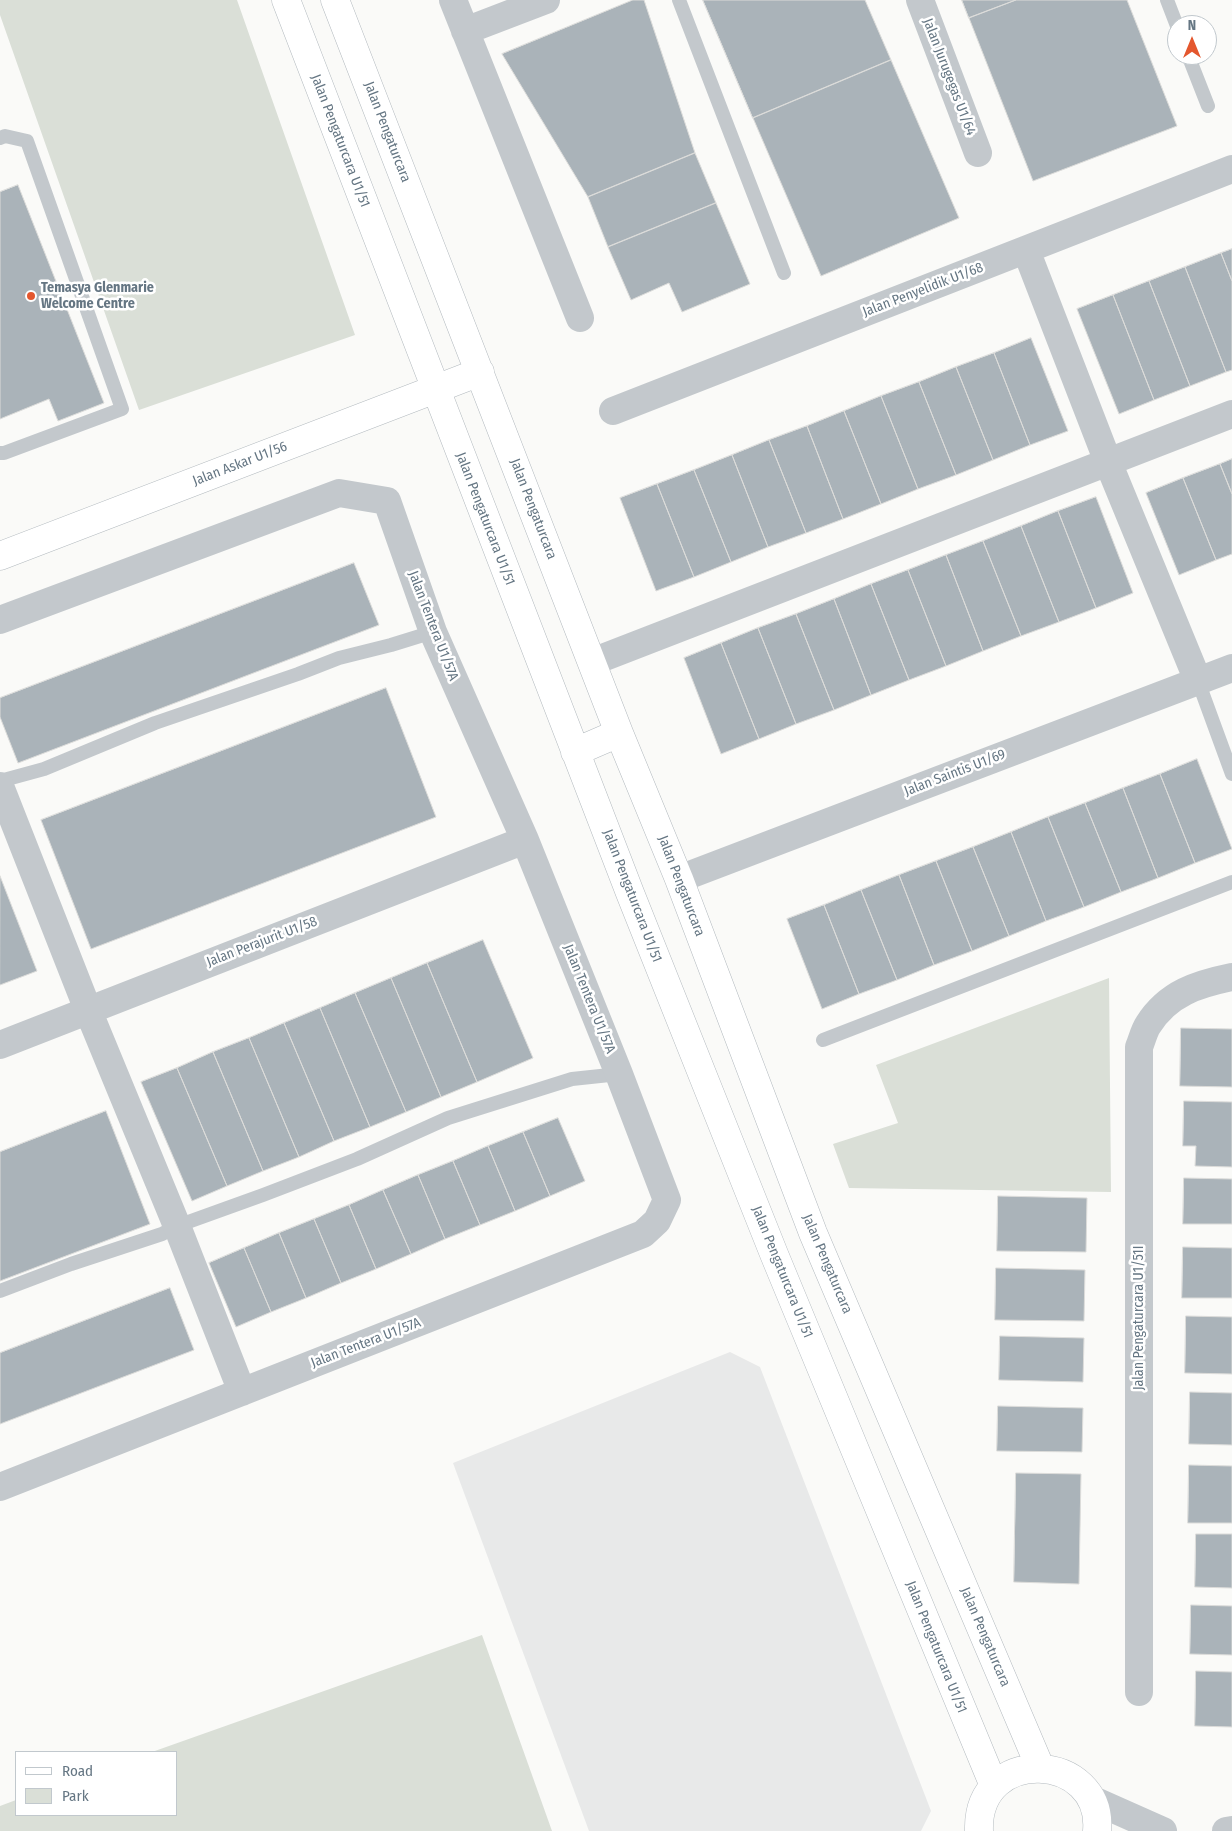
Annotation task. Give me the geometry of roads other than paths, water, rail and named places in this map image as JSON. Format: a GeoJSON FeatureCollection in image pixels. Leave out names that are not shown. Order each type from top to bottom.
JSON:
{"type":"FeatureCollection","features":[{"type":"Feature","properties":{"kind":"street","name":"Jalan Pengaturcara U1/51"},"geometry":{"type":"LineString","coordinates":[[286,0],[575,752],[767,1236],[994,1786]]}},
{"type":"Feature","properties":{"kind":"street","name":"Jalan Pengaturcara"},"geometry":{"type":"LineString","coordinates":[[336,0],[619,733],[678,879],[813,1233],[1040,1767]]}},
{"type":"Feature","properties":{"kind":"street"},"geometry":{"type":"LineString","coordinates":[[453,0],[580,318]]}},
{"type":"Feature","properties":{"kind":"street"},"geometry":{"type":"LineString","coordinates":[[465,31],[546,0]]}},
{"type":"Feature","properties":{"kind":"street","name":"Jalan Jurugegas U1/64"},"geometry":{"type":"LineString","coordinates":[[920,0],[978,153]]}},
{"type":"Feature","properties":{"kind":"street","name":"Jalan Penyelidik U1/68"},"geometry":{"type":"LineString","coordinates":[[613,411],[1232,169]]}},
{"type":"Feature","properties":{"kind":"street"},"geometry":{"type":"LineString","coordinates":[[1026,250],[1108,462],[1198,681]]}},
{"type":"Feature","properties":{"kind":"street","name":"Jalan Askar U1/56"},"geometry":{"type":"LineString","coordinates":[[0,556],[480,372]]}},
{"type":"Feature","properties":{"kind":"street"},"geometry":{"type":"LineString","coordinates":[[592,662],[1232,414]]}},
{"type":"Feature","properties":{"kind":"street","name":"Jalan Tentera U1/57A"},"geometry":{"type":"LineString","coordinates":[[0,620],[339,493],[387,501],[433,632],[524,840],[619,1074],[667,1200],[657,1221],[643,1234],[0,1487]]}},
{"type":"Feature","properties":{"kind":"street","name":"Jalan Saintis U1/69"},"geometry":{"type":"LineString","coordinates":[[678,879],[1232,668]]}},
{"type":"Feature","properties":{"kind":"street"},"geometry":{"type":"LineString","coordinates":[[575,752],[619,733]]}},
{"type":"Feature","properties":{"kind":"street"},"geometry":{"type":"LineString","coordinates":[[0,786],[88,1010],[178,1226],[242,1392]]}},
{"type":"Feature","properties":{"kind":"street","name":"Jalan Perajurit U1/58"},"geometry":{"type":"LineString","coordinates":[[0,1045],[524,840]]}},
{"type":"Feature","properties":{"kind":"street","name":"Jalan Pengaturcara U1/51I"},"geometry":{"type":"LineString","coordinates":[[1140,1692],[1140,1047],[1148,1025],[1163,1006],[1182,992],[1222,979]]}},
{"type":"Feature","properties":{"kind":"street"},"geometry":{"type":"LineString","coordinates":[[979,1831],[978,1819],[984,1802],[994,1786],[1007,1776],[1023,1769],[1040,1767],[1055,1770],[1069,1776],[1082,1786],[1091,1798],[1096,1813],[1097,1831]]}},
{"type":"Feature","properties":{"kind":"street"},"geometry":{"type":"LineString","coordinates":[[1091,1798],[1163,1831]]}},
{"type":"Feature","properties":{"kind":"street"},"geometry":{"type":"LineString","coordinates":[[1226,1831],[1232,1830]]}},
{"type":"Feature","properties":{"kind":"lane"},"geometry":{"type":"LineString","coordinates":[[679,0],[784,273]]}},
{"type":"Feature","properties":{"kind":"lane"},"geometry":{"type":"LineString","coordinates":[[1167,0],[1173,15]]}},
{"type":"Feature","properties":{"kind":"lane"},"geometry":{"type":"LineString","coordinates":[[1192,65],[1208,106]]}},
{"type":"Feature","properties":{"kind":"lane"},"geometry":{"type":"LineString","coordinates":[[0,138],[5,136],[27,141],[122,409],[4,453],[0,452]]}},
{"type":"Feature","properties":{"kind":"lane"},"geometry":{"type":"LineString","coordinates":[[0,781],[44,769],[155,723],[339,658],[433,632]]}},
{"type":"Feature","properties":{"kind":"lane"},"geometry":{"type":"LineString","coordinates":[[1198,681],[1232,774]]}},
{"type":"Feature","properties":{"kind":"lane"},"geometry":{"type":"LineString","coordinates":[[823,1040],[1232,882]]}},
{"type":"Feature","properties":{"kind":"lane"},"geometry":{"type":"LineString","coordinates":[[0,1291],[263,1196],[357,1158],[448,1118],[572,1079],[619,1074]]}},
{"type":"Feature","properties":{"kind":"place","name":"Temasya Glenmarie Welcome Centre"},"geometry":{"type":"Point","coordinates":[31,296]}}]}
